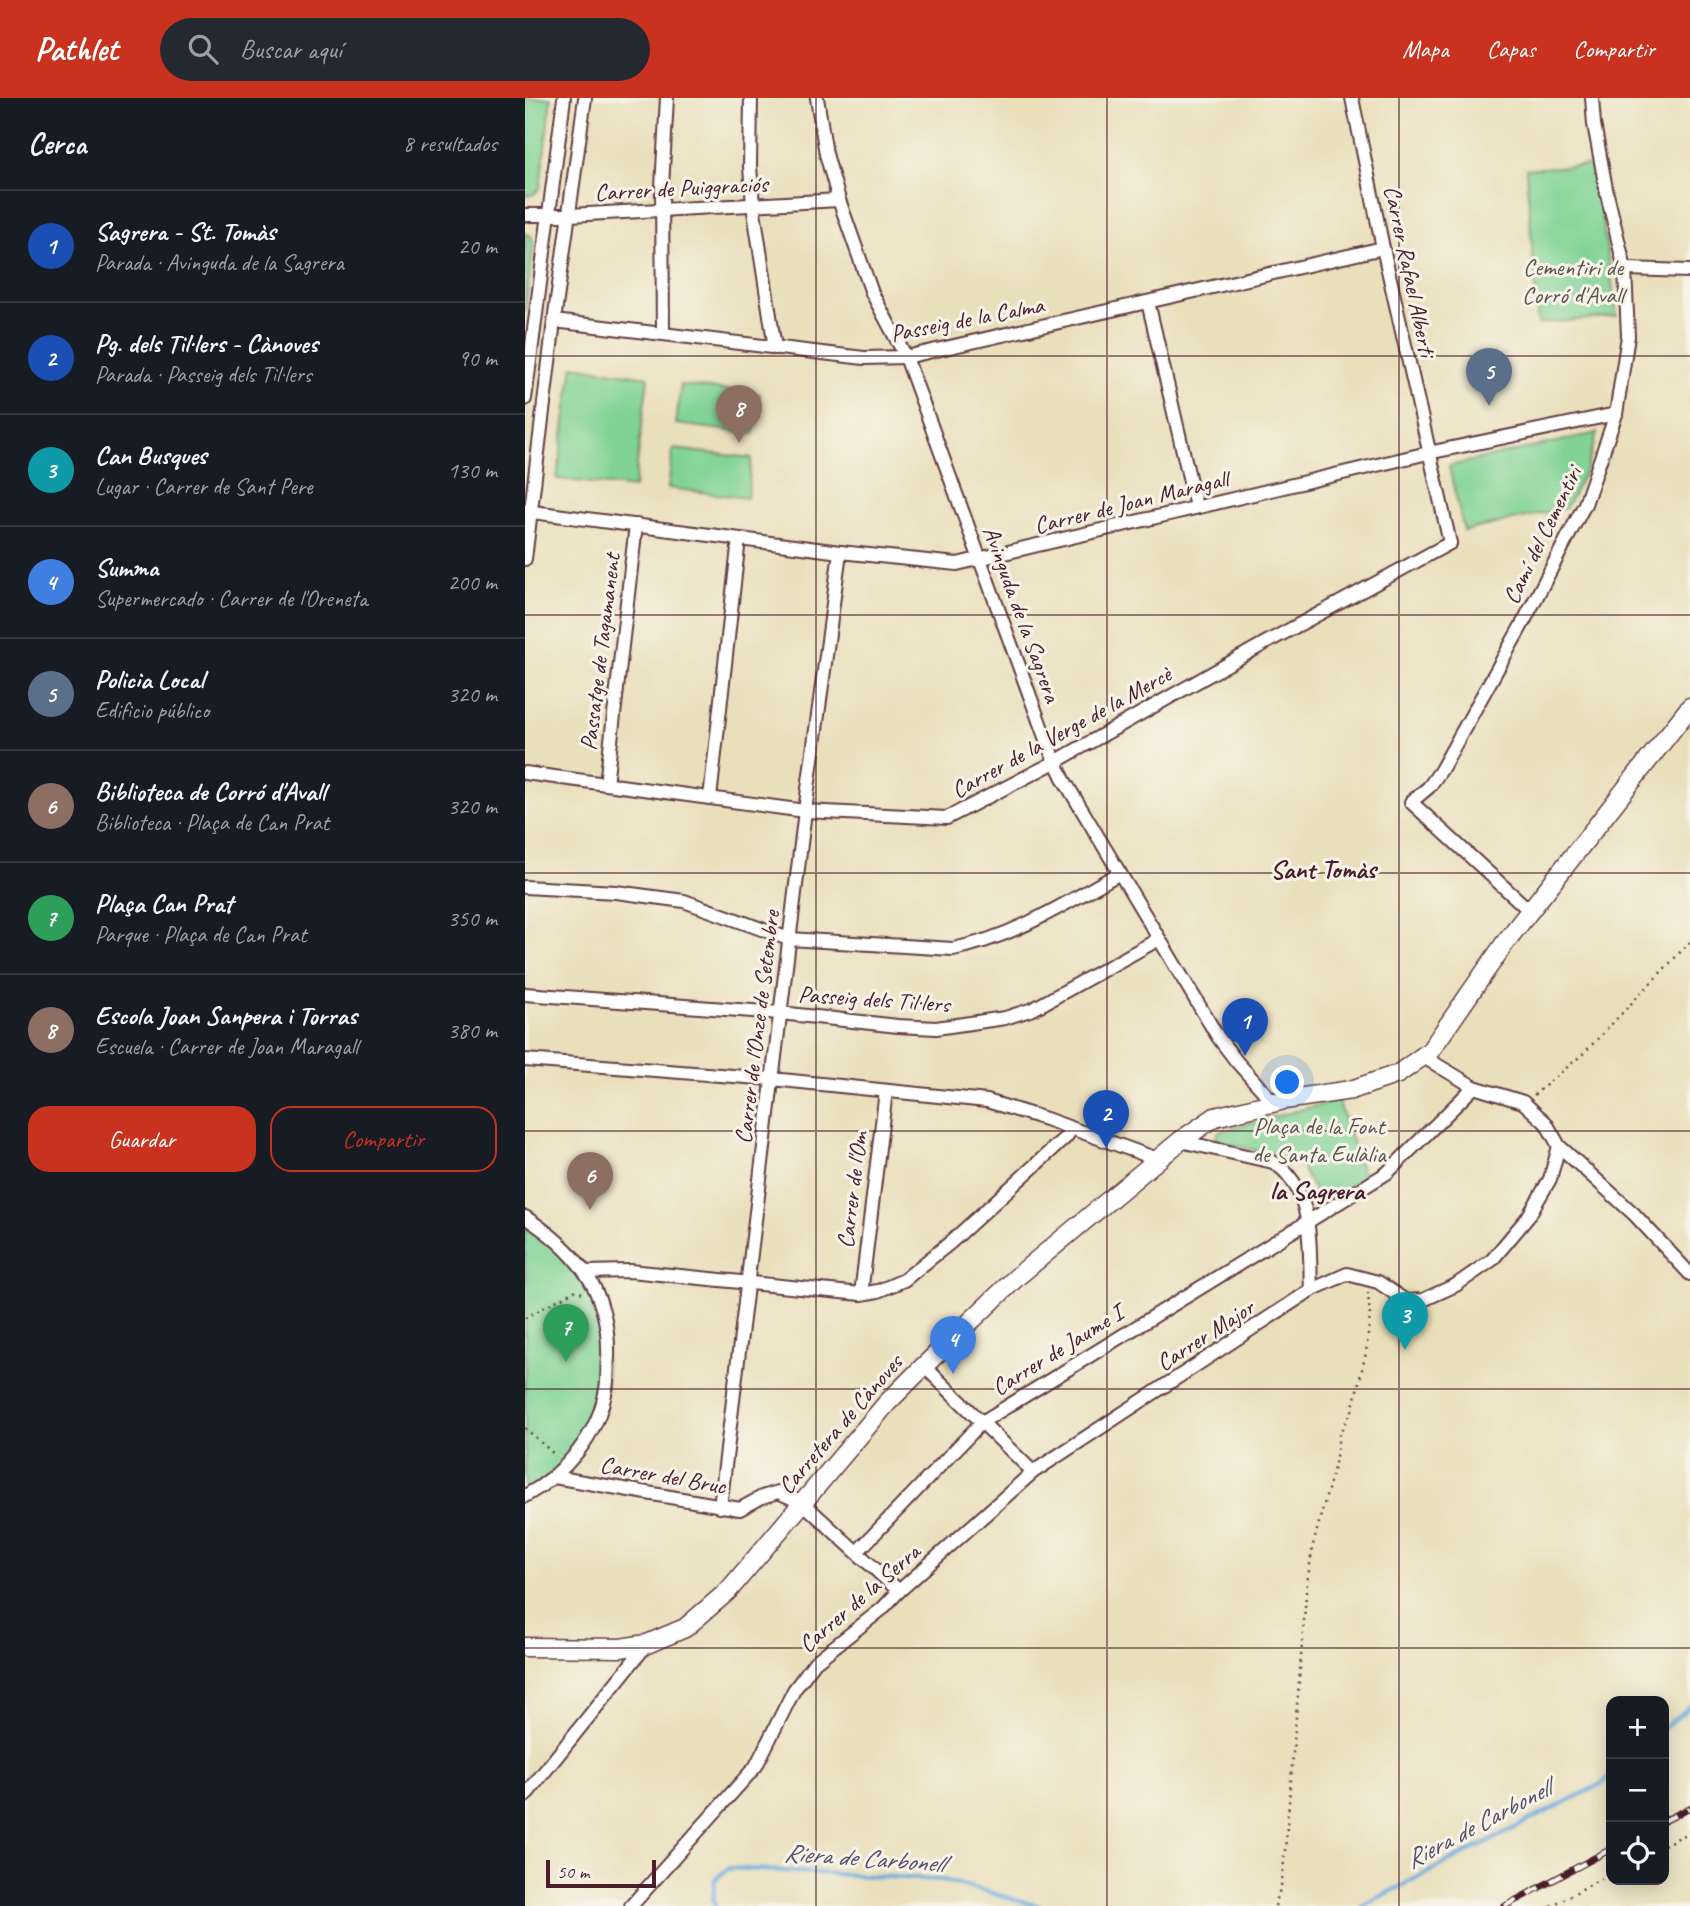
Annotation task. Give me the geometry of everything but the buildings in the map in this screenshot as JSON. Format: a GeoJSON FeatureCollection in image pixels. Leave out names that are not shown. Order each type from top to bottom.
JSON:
{"type":"FeatureCollection","features":[{"type":"Feature","properties":{"kind":"street"},"geometry":{"type":"LineString","coordinates":[[525,399],[564,98]]}},
{"type":"Feature","properties":{"kind":"street"},"geometry":{"type":"LineString","coordinates":[[525,558],[528,512],[585,98]]}},
{"type":"Feature","properties":{"kind":"street"},"geometry":{"type":"LineString","coordinates":[[663,334],[663,210],[667,98]]}},
{"type":"Feature","properties":{"kind":"street"},"geometry":{"type":"LineString","coordinates":[[751,98],[750,167],[753,205],[775,348]]}},
{"type":"Feature","properties":{"kind":"street","name":"Avinguda de la Sagrera"},"geometry":{"type":"LineString","coordinates":[[817,98],[826,154],[839,200],[872,292],[907,357],[979,561],[1055,762],[1218,1037],[1273,1103]]}},
{"type":"Feature","properties":{"kind":"street","name":"Carrer Rafael Alberti"},"geometry":{"type":"LineString","coordinates":[[1352,98],[1428,453]]}},
{"type":"Feature","properties":{"kind":"street","name":"Camí del Cementiri"},"geometry":{"type":"LineString","coordinates":[[1530,911],[1411,802],[1429,787],[1441,771],[1524,621],[1585,505],[1616,414],[1627,336],[1625,270],[1607,194],[1592,98]]}},
{"type":"Feature","properties":{"kind":"street","name":"Carrer de Puiggraciós"},"geometry":{"type":"LineString","coordinates":[[525,215],[570,215],[839,200]]}},
{"type":"Feature","properties":{"kind":"street","name":"Passeig de la Calma"},"geometry":{"type":"LineString","coordinates":[[554,321],[863,358],[907,357],[1383,248]]}},
{"type":"Feature","properties":{"kind":"street"},"geometry":{"type":"LineString","coordinates":[[1625,270],[1690,271]]}},
{"type":"Feature","properties":{"kind":"street"},"geometry":{"type":"LineString","coordinates":[[1148,302],[1196,507]]}},
{"type":"Feature","properties":{"kind":"street","name":"Carrer de Joan Maragall"},"geometry":{"type":"LineString","coordinates":[[528,512],[839,552],[957,564],[979,561],[1428,453],[1616,414]]}},
{"type":"Feature","properties":{"kind":"street","name":"Carrer de la Verge de la Mercè"},"geometry":{"type":"LineString","coordinates":[[525,773],[805,811],[947,818],[1055,762],[1267,642],[1450,543],[1428,453]]}},
{"type":"Feature","properties":{"kind":"street","name":"Passatge de Tagamanent"},"geometry":{"type":"LineString","coordinates":[[606,784],[636,525]]}},
{"type":"Feature","properties":{"kind":"street"},"geometry":{"type":"LineString","coordinates":[[710,798],[739,539]]}},
{"type":"Feature","properties":{"kind":"street","name":"Carrer de l'Onze de Setembre"},"geometry":{"type":"LineString","coordinates":[[720,1507],[839,552]]}},
{"type":"Feature","properties":{"kind":"street","name":"Carretera de Cànoves"},"geometry":{"type":"LineString","coordinates":[[525,1647],[620,1648],[647,1644],[685,1628],[728,1591],[887,1403],[924,1366],[1019,1276],[1157,1158],[1215,1116],[1351,1090],[1398,1074],[1430,1051],[1507,940],[1690,707]]}},
{"type":"Feature","properties":{"kind":"street"},"geometry":{"type":"LineString","coordinates":[[525,887],[616,892],[684,901],[789,939],[953,949],[976,945],[1011,932],[1120,873]]}},
{"type":"Feature","properties":{"kind":"street","name":"Passeig dels Til·lers"},"geometry":{"type":"LineString","coordinates":[[525,994],[936,1028],[1005,1018],[1033,1009],[1159,939]]}},
{"type":"Feature","properties":{"kind":"street"},"geometry":{"type":"LineString","coordinates":[[1422,1056],[1474,1087],[1523,1102],[1546,1123],[1559,1146],[1634,1214],[1690,1273]]}},
{"type":"Feature","properties":{"kind":"street"},"geometry":{"type":"LineString","coordinates":[[525,1060],[772,1079],[987,1101],[1157,1158]]}},
{"type":"Feature","properties":{"kind":"street","name":"Carrer de Jaume I"},"geometry":{"type":"LineString","coordinates":[[857,1552],[982,1422],[1387,1172],[1474,1087]]}},
{"type":"Feature","properties":{"kind":"street","name":"Carrer de l'Om"},"geometry":{"type":"LineString","coordinates":[[861,1294],[886,1091]]}},
{"type":"Feature","properties":{"kind":"street"},"geometry":{"type":"LineString","coordinates":[[585,1272],[630,1271],[861,1294],[879,1292],[904,1280],[992,1206],[1066,1137],[1071,1129]]}},
{"type":"Feature","properties":{"kind":"street"},"geometry":{"type":"LineString","coordinates":[[1179,1141],[1273,1162],[1284,1169],[1305,1208],[1308,1220],[1311,1290]]}},
{"type":"Feature","properties":{"kind":"street","name":"Carrer Major"},"geometry":{"type":"LineString","coordinates":[[1033,1472],[1311,1290],[1347,1274],[1378,1282],[1406,1301],[1423,1300],[1456,1285],[1492,1259],[1528,1217],[1550,1179],[1559,1146]]}},
{"type":"Feature","properties":{"kind":"street"},"geometry":{"type":"LineString","coordinates":[[525,1217],[553,1236],[585,1272],[600,1303],[608,1336],[607,1388],[596,1422],[567,1465],[525,1496]]}},
{"type":"Feature","properties":{"kind":"street"},"geometry":{"type":"LineString","coordinates":[[924,1366],[1033,1472]]}},
{"type":"Feature","properties":{"kind":"street","name":"Carrer de la Serra"},"geometry":{"type":"LineString","coordinates":[[631,1906],[756,1766],[794,1690],[814,1662],[882,1609],[1033,1472]]}},
{"type":"Feature","properties":{"kind":"street","name":"Carrer del Bruc"},"geometry":{"type":"LineString","coordinates":[[554,1477],[720,1507],[740,1509],[778,1492],[803,1503]]}},
{"type":"Feature","properties":{"kind":"street"},"geometry":{"type":"LineString","coordinates":[[803,1503],[899,1591]]}},
{"type":"Feature","properties":{"kind":"street"},"geometry":{"type":"LineString","coordinates":[[525,1796],[647,1644]]}},
{"type":"Feature","properties":{"kind":"path"},"geometry":{"type":"LineString","coordinates":[[1523,1102],[1566,1071],[1690,942]]}},
{"type":"Feature","properties":{"kind":"path"},"geometry":{"type":"LineString","coordinates":[[1275,1906],[1282,1882],[1307,1583],[1313,1545],[1335,1464],[1339,1434],[1352,1411],[1366,1353],[1370,1316],[1367,1279]]}},
{"type":"Feature","properties":{"kind":"path"},"geometry":{"type":"LineString","coordinates":[[525,1318],[576,1290],[600,1303]]}},
{"type":"Feature","properties":{"kind":"path"},"geometry":{"type":"LineString","coordinates":[[525,1428],[567,1465]]}},
{"type":"Feature","properties":{"kind":"path"},"geometry":{"type":"LineString","coordinates":[[1669,1842],[1690,1832]]}},
{"type":"Feature","properties":{"kind":"path"},"geometry":{"type":"LineString","coordinates":[[1551,1906],[1606,1876]]}},
{"type":"Feature","properties":{"kind":"green space"},"geometry":{"type":"Polygon","coordinates":[[[525,98],[551,98],[540,188],[534,194],[525,196],[525,98]]]}},
{"type":"Feature","properties":{"kind":"green space","name":"Cementiri de Corró d'Avall"},"geometry":{"type":"Polygon","coordinates":[[[1594,165],[1617,316],[1538,324],[1526,169],[1594,165]]]}},
{"type":"Feature","properties":{"kind":"green space"},"geometry":{"type":"Polygon","coordinates":[[[525,233],[531,236],[534,242],[525,312],[525,233]]]}},
{"type":"Feature","properties":{"kind":"green space"},"geometry":{"type":"Polygon","coordinates":[[[573,366],[648,377],[634,488],[557,479],[573,366]]]}},
{"type":"Feature","properties":{"kind":"green space"},"geometry":{"type":"Polygon","coordinates":[[[681,385],[760,394],[754,434],[676,424],[681,385]]]}},
{"type":"Feature","properties":{"kind":"green space"},"geometry":{"type":"Polygon","coordinates":[[[1597,433],[1586,470],[1566,508],[1464,531],[1449,466],[1597,433]]]}},
{"type":"Feature","properties":{"kind":"green space"},"geometry":{"type":"Polygon","coordinates":[[[673,449],[752,458],[747,498],[668,488],[673,449]]]}},
{"type":"Feature","properties":{"kind":"green space","name":"Plaça de la Font de Santa Eulàlia"},"geometry":{"type":"Polygon","coordinates":[[[1338,1100],[1364,1178],[1319,1200],[1298,1161],[1215,1140],[1219,1131],[1338,1100]]]}},
{"type":"Feature","properties":{"kind":"green space"},"geometry":{"type":"Polygon","coordinates":[[[525,1217],[553,1236],[600,1302],[607,1388],[578,1452],[525,1494],[525,1217]]]}},
{"type":"Feature","properties":{"kind":"waterway","name":"Riera de Carbonell"},"geometry":{"type":"LineString","coordinates":[[1669,1724],[1690,1706]]}},
{"type":"Feature","properties":{"kind":"waterway","name":"Riera de Carbonell"},"geometry":{"type":"LineString","coordinates":[[1362,1906],[1606,1780]]}},
{"type":"Feature","properties":{"kind":"waterway","name":"Riera de Carbonell"},"geometry":{"type":"LineString","coordinates":[[715,1906],[715,1879],[729,1868],[943,1880],[1039,1906]]}},
{"type":"Feature","properties":{"kind":"railway"},"geometry":{"type":"LineString","coordinates":[[1669,1818],[1690,1808]]}},
{"type":"Feature","properties":{"kind":"railway"},"geometry":{"type":"LineString","coordinates":[[1505,1906],[1606,1852]]}},
{"type":"Feature","properties":{"kind":"place","name":"Policia Local"},"geometry":{"type":"Point","coordinates":[1489,406]}},
{"type":"Feature","properties":{"kind":"place","name":"Escola Joan Sanpera i Torras"},"geometry":{"type":"Point","coordinates":[739,443]}},
{"type":"Feature","properties":{"kind":"place","name":"Sagrera - St. Tomàs"},"geometry":{"type":"Point","coordinates":[1245,1056]}},
{"type":"Feature","properties":{"kind":"place","name":"Pg. dels Til·lers - Cànoves"},"geometry":{"type":"Point","coordinates":[1106,1148]}},
{"type":"Feature","properties":{"kind":"place","name":"Biblioteca de Corró d'Avall"},"geometry":{"type":"Point","coordinates":[590,1210]}},
{"type":"Feature","properties":{"kind":"place","name":"Can Busques"},"geometry":{"type":"Point","coordinates":[1405,1350]}},
{"type":"Feature","properties":{"kind":"place","name":"Plaça Can Prat"},"geometry":{"type":"Point","coordinates":[566,1362]}},
{"type":"Feature","properties":{"kind":"place","name":"Summa"},"geometry":{"type":"Point","coordinates":[953,1374]}},
{"type":"Feature","properties":{"kind":"district","name":"Sant Tomàs"},"geometry":{"type":"Point","coordinates":[1323,869]}},
{"type":"Feature","properties":{"kind":"district","name":"la Sagrera"},"geometry":{"type":"Point","coordinates":[1317,1190]}}]}
